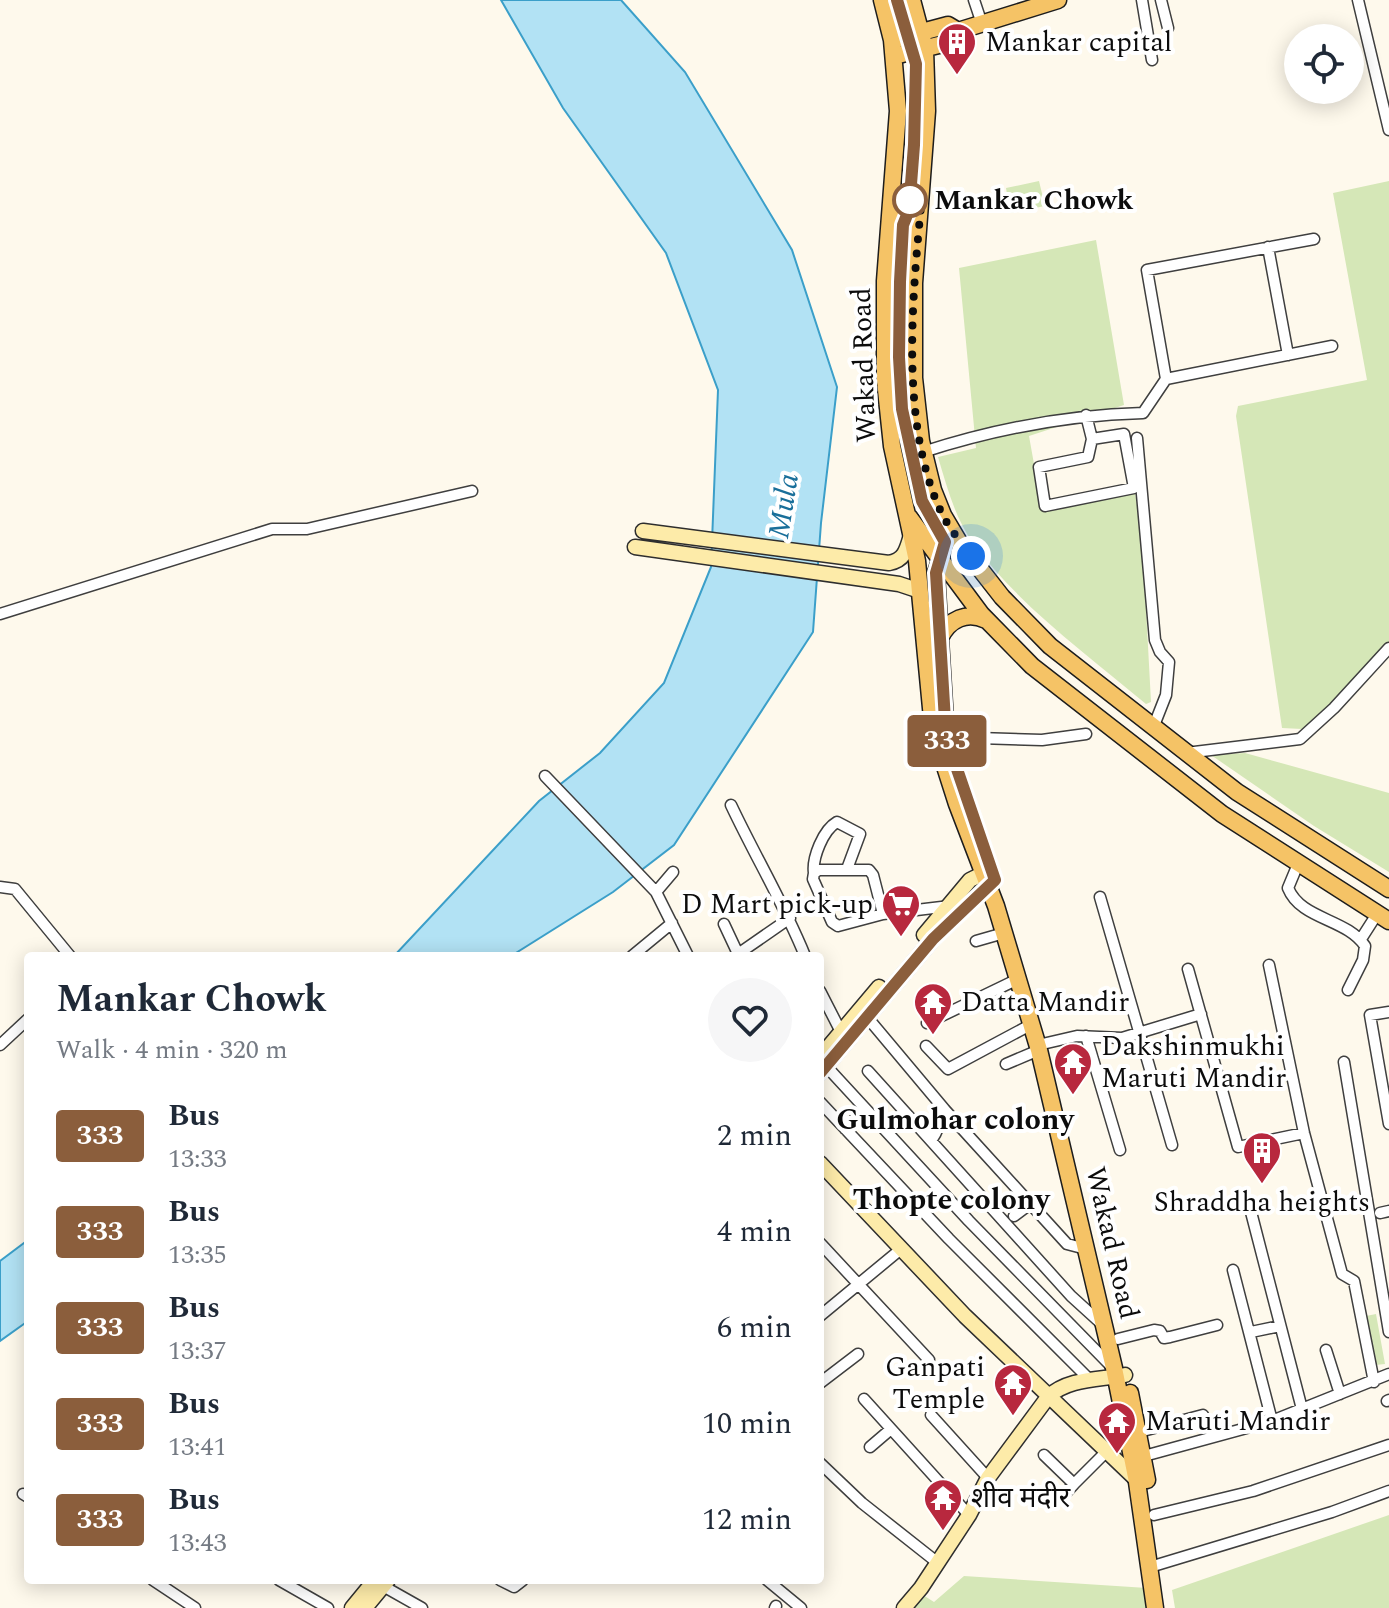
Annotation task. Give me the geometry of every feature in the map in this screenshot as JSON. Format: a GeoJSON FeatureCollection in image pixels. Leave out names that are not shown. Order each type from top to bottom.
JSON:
{"type":"FeatureCollection","features":[{"type":"Feature","properties":{"kind":"main road","name":"Wakad Road"},"geometry":{"type":"LineString","coordinates":[[882,0],[893,48],[898,111],[885,281],[885,380],[892,446],[908,516],[927,544],[936,573],[946,737],[1041,1046],[1112,1333],[1142,1482],[1155,1566],[1166,1608]]}},
{"type":"Feature","properties":{"kind":"main road","name":"Wakad Road"},"geometry":{"type":"LineString","coordinates":[[912,0],[925,49],[926,130],[913,334],[915,393],[923,452],[946,522],[1002,597],[1050,646],[1237,792],[1389,889]]}},
{"type":"Feature","properties":{"kind":"main road"},"geometry":{"type":"LineString","coordinates":[[893,48],[925,49],[951,42],[958,31],[1038,3],[1058,0]]}},
{"type":"Feature","properties":{"kind":"main road"},"geometry":{"type":"LineString","coordinates":[[893,48],[921,32],[948,25],[958,31]]}},
{"type":"Feature","properties":{"kind":"main road"},"geometry":{"type":"LineString","coordinates":[[643,531],[889,563],[927,544],[934,525],[946,522]]}},
{"type":"Feature","properties":{"kind":"main road","name":"Wakad Road"},"geometry":{"type":"LineString","coordinates":[[927,544],[918,573],[933,729],[1020,951],[1086,1249],[1112,1333]]}},
{"type":"Feature","properties":{"kind":"main road"},"geometry":{"type":"LineString","coordinates":[[927,544],[987,621],[1032,666],[1222,814],[1383,917]]}},
{"type":"Feature","properties":{"kind":"main road"},"geometry":{"type":"LineString","coordinates":[[635,547],[899,584],[920,591]]}},
{"type":"Feature","properties":{"kind":"main road"},"geometry":{"type":"LineString","coordinates":[[940,638],[948,626],[960,618],[971,615],[987,621]]}},
{"type":"Feature","properties":{"kind":"main road"},"geometry":{"type":"LineString","coordinates":[[824,1062],[841,1032],[970,880],[989,878]]}},
{"type":"Feature","properties":{"kind":"main road"},"geometry":{"type":"LineString","coordinates":[[824,1063],[989,878]]}},
{"type":"Feature","properties":{"kind":"main road"},"geometry":{"type":"LineString","coordinates":[[824,1167],[1048,1397],[1142,1482]]}},
{"type":"Feature","properties":{"kind":"main road","name":"Wakad Road"},"geometry":{"type":"LineString","coordinates":[[1118,1374],[1139,1432],[1144,1456],[1142,1482],[1154,1515],[1155,1608]]}},
{"type":"Feature","properties":{"kind":"main road"},"geometry":{"type":"LineString","coordinates":[[904,1608],[938,1563],[988,1478],[1048,1397],[1069,1384],[1118,1374]]}},
{"type":"Feature","properties":{"kind":"main road"},"geometry":{"type":"LineString","coordinates":[[352,1608],[380,1584]]}},
{"type":"Feature","properties":{"kind":"main road"},"geometry":{"type":"LineString","coordinates":[[365,1608],[381,1584]]}},
{"type":"Feature","properties":{"kind":"street"},"geometry":{"type":"LineString","coordinates":[[974,0],[982,24]]}},
{"type":"Feature","properties":{"kind":"street"},"geometry":{"type":"LineString","coordinates":[[1142,0],[1152,60]]}},
{"type":"Feature","properties":{"kind":"street"},"geometry":{"type":"LineString","coordinates":[[1161,0],[1168,28]]}},
{"type":"Feature","properties":{"kind":"street"},"geometry":{"type":"LineString","coordinates":[[1358,0],[1389,130]]}},
{"type":"Feature","properties":{"kind":"street"},"geometry":{"type":"LineString","coordinates":[[923,452],[1036,423],[1086,415],[1143,413],[1166,379],[1147,270],[1314,239]]}},
{"type":"Feature","properties":{"kind":"street"},"geometry":{"type":"LineString","coordinates":[[1268,247],[1288,355]]}},
{"type":"Feature","properties":{"kind":"street"},"geometry":{"type":"LineString","coordinates":[[1166,379],[1332,346]]}},
{"type":"Feature","properties":{"kind":"street"},"geometry":{"type":"LineString","coordinates":[[1086,415],[1092,439],[1088,457],[1039,467],[1045,506],[1134,488],[1124,434],[1092,439]]}},
{"type":"Feature","properties":{"kind":"street"},"geometry":{"type":"LineString","coordinates":[[1137,438],[1155,640],[1169,662],[1166,695],[1153,728]]}},
{"type":"Feature","properties":{"kind":"street"},"geometry":{"type":"LineString","coordinates":[[0,614],[272,529],[307,529],[472,491]]}},
{"type":"Feature","properties":{"kind":"street"},"geometry":{"type":"LineString","coordinates":[[1184,753],[1300,739],[1334,708],[1389,648]]}},
{"type":"Feature","properties":{"kind":"street"},"geometry":{"type":"LineString","coordinates":[[946,737],[1042,740],[1086,734]]}},
{"type":"Feature","properties":{"kind":"street"},"geometry":{"type":"LineString","coordinates":[[545,776],[656,892],[686,952]]}},
{"type":"Feature","properties":{"kind":"street"},"geometry":{"type":"LineString","coordinates":[[731,805],[759,865],[790,918],[803,952]]}},
{"type":"Feature","properties":{"kind":"street"},"geometry":{"type":"LineString","coordinates":[[847,869],[861,838],[860,834],[837,822],[831,825],[818,851],[813,863],[813,879],[832,922],[838,926],[883,914],[950,906]]}},
{"type":"Feature","properties":{"kind":"street"},"geometry":{"type":"LineString","coordinates":[[1298,864],[1288,888],[1295,903],[1361,939],[1365,946],[1363,960],[1348,990]]}},
{"type":"Feature","properties":{"kind":"street"},"geometry":{"type":"LineString","coordinates":[[814,873],[819,870],[869,870],[883,914]]}},
{"type":"Feature","properties":{"kind":"street"},"geometry":{"type":"LineString","coordinates":[[656,892],[673,872]]}},
{"type":"Feature","properties":{"kind":"street"},"geometry":{"type":"LineString","coordinates":[[0,887],[15,889],[67,952]]}},
{"type":"Feature","properties":{"kind":"street"},"geometry":{"type":"LineString","coordinates":[[1100,897],[1172,1145]]}},
{"type":"Feature","properties":{"kind":"street"},"geometry":{"type":"LineString","coordinates":[[1361,939],[1383,917]]}},
{"type":"Feature","properties":{"kind":"street"},"geometry":{"type":"LineString","coordinates":[[742,952],[790,918]]}},
{"type":"Feature","properties":{"kind":"street"},"geometry":{"type":"LineString","coordinates":[[637,952],[672,923]]}},
{"type":"Feature","properties":{"kind":"street"},"geometry":{"type":"LineString","coordinates":[[724,924],[737,952]]}},
{"type":"Feature","properties":{"kind":"street"},"geometry":{"type":"LineString","coordinates":[[976,941],[1004,933]]}},
{"type":"Feature","properties":{"kind":"street"},"geometry":{"type":"LineString","coordinates":[[1269,965],[1304,1133],[1342,1274],[1354,1281],[1374,1382]]}},
{"type":"Feature","properties":{"kind":"street"},"geometry":{"type":"LineString","coordinates":[[1188,969],[1238,1147],[1304,1133]]}},
{"type":"Feature","properties":{"kind":"street"},"geometry":{"type":"LineString","coordinates":[[927,1023],[1018,979]]}},
{"type":"Feature","properties":{"kind":"street"},"geometry":{"type":"LineString","coordinates":[[824,999],[841,1032]]}},
{"type":"Feature","properties":{"kind":"street"},"geometry":{"type":"LineString","coordinates":[[1389,1012],[1370,1015],[1389,1124]]}},
{"type":"Feature","properties":{"kind":"street"},"geometry":{"type":"LineString","coordinates":[[1006,1064],[1041,1046],[1086,1036],[1117,1038],[1140,1034],[1201,1014]]}},
{"type":"Feature","properties":{"kind":"street"},"geometry":{"type":"LineString","coordinates":[[867,1017],[945,1110],[1067,1244],[1086,1249]]}},
{"type":"Feature","properties":{"kind":"street"},"geometry":{"type":"LineString","coordinates":[[0,1045],[24,1023]]}},
{"type":"Feature","properties":{"kind":"street"},"geometry":{"type":"LineString","coordinates":[[926,1046],[948,1069],[1032,1024]]}},
{"type":"Feature","properties":{"kind":"street"},"geometry":{"type":"LineString","coordinates":[[1086,1036],[1120,1150]]}},
{"type":"Feature","properties":{"kind":"street"},"geometry":{"type":"LineString","coordinates":[[1344,1062],[1388,1310],[1389,1332]]}},
{"type":"Feature","properties":{"kind":"street"},"geometry":{"type":"LineString","coordinates":[[824,1067],[1118,1374]]}},
{"type":"Feature","properties":{"kind":"street"},"geometry":{"type":"LineString","coordinates":[[868,1071],[1087,1313],[1112,1333],[1154,1330],[1160,1331],[1164,1338],[1217,1325]]}},
{"type":"Feature","properties":{"kind":"street"},"geometry":{"type":"LineString","coordinates":[[824,1106],[949,1239],[1091,1381]]}},
{"type":"Feature","properties":{"kind":"street"},"geometry":{"type":"LineString","coordinates":[[845,1129],[865,1109]]}},
{"type":"Feature","properties":{"kind":"street"},"geometry":{"type":"LineString","coordinates":[[931,1140],[936,1135],[945,1110]]}},
{"type":"Feature","properties":{"kind":"street"},"geometry":{"type":"LineString","coordinates":[[1014,1216],[1030,1204]]}},
{"type":"Feature","properties":{"kind":"street"},"geometry":{"type":"LineString","coordinates":[[1251,1212],[1302,1409]]}},
{"type":"Feature","properties":{"kind":"street"},"geometry":{"type":"LineString","coordinates":[[824,1247],[929,1360]]}},
{"type":"Feature","properties":{"kind":"street"},"geometry":{"type":"LineString","coordinates":[[824,1313],[901,1249]]}},
{"type":"Feature","properties":{"kind":"street"},"geometry":{"type":"LineString","coordinates":[[1233,1270],[1272,1421]]}},
{"type":"Feature","properties":{"kind":"street"},"geometry":{"type":"LineString","coordinates":[[1251,1332],[1280,1326]]}},
{"type":"Feature","properties":{"kind":"street"},"geometry":{"type":"LineString","coordinates":[[1326,1350],[1340,1394]]}},
{"type":"Feature","properties":{"kind":"street"},"geometry":{"type":"LineString","coordinates":[[824,1380],[858,1354]]}},
{"type":"Feature","properties":{"kind":"street"},"geometry":{"type":"LineString","coordinates":[[1144,1456],[1272,1421],[1389,1374]]}},
{"type":"Feature","properties":{"kind":"street"},"geometry":{"type":"LineString","coordinates":[[864,1399],[969,1515]]}},
{"type":"Feature","properties":{"kind":"street"},"geometry":{"type":"LineString","coordinates":[[931,1415],[988,1478]]}},
{"type":"Feature","properties":{"kind":"street"},"geometry":{"type":"LineString","coordinates":[[1139,1432],[1203,1415]]}},
{"type":"Feature","properties":{"kind":"street"},"geometry":{"type":"LineString","coordinates":[[870,1447],[891,1429]]}},
{"type":"Feature","properties":{"kind":"street"},"geometry":{"type":"LineString","coordinates":[[1154,1515],[1253,1491],[1389,1445]]}},
{"type":"Feature","properties":{"kind":"street"},"geometry":{"type":"LineString","coordinates":[[1061,1498],[1106,1452]]}},
{"type":"Feature","properties":{"kind":"street"},"geometry":{"type":"LineString","coordinates":[[1044,1455],[1074,1484]]}},
{"type":"Feature","properties":{"kind":"street"},"geometry":{"type":"LineString","coordinates":[[824,1467],[862,1503],[938,1563]]}},
{"type":"Feature","properties":{"kind":"street"},"geometry":{"type":"LineString","coordinates":[[1155,1566],[1332,1512],[1389,1491]]}},
{"type":"Feature","properties":{"kind":"street"},"geometry":{"type":"LineString","coordinates":[[159,1584],[195,1608]]}},
{"type":"Feature","properties":{"kind":"street"},"geometry":{"type":"LineString","coordinates":[[286,1584],[328,1608]]}},
{"type":"Feature","properties":{"kind":"street"},"geometry":{"type":"LineString","coordinates":[[385,1584],[422,1608]]}},
{"type":"Feature","properties":{"kind":"street"},"geometry":{"type":"LineString","coordinates":[[772,1584],[801,1608]]}},
{"type":"Feature","properties":{"kind":"green space"},"geometry":{"type":"Polygon","coordinates":[[[1039,181],[1045,206],[1010,213],[1006,188],[1039,181]]]}},
{"type":"Feature","properties":{"kind":"green space"},"geometry":{"type":"Polygon","coordinates":[[[1389,181],[1389,654],[1302,729],[1282,728],[1236,416],[1238,406],[1367,380],[1333,193],[1389,181]]]}},
{"type":"Feature","properties":{"kind":"green space"},"geometry":{"type":"Polygon","coordinates":[[[1096,240],[1124,405],[1029,436],[1042,509],[1135,493],[1142,534],[1151,702],[1146,704],[1032,608],[991,566],[961,523],[938,457],[976,448],[959,268],[1096,240]]]}},
{"type":"Feature","properties":{"kind":"green space"},"geometry":{"type":"Polygon","coordinates":[[[1245,753],[1389,793],[1389,872],[1314,826],[1211,755],[1245,753]]]}},
{"type":"Feature","properties":{"kind":"green space"},"geometry":{"type":"Polygon","coordinates":[[[1376,1314],[1385,1364],[1375,1365],[1366,1316],[1376,1314]]]}},
{"type":"Feature","properties":{"kind":"green space"},"geometry":{"type":"Polygon","coordinates":[[[1389,1515],[1389,1608],[1175,1608],[1172,1590],[1389,1515]]]}},
{"type":"Feature","properties":{"kind":"green space"},"geometry":{"type":"Polygon","coordinates":[[[964,1576],[1147,1588],[1149,1608],[911,1608],[923,1595],[934,1602],[964,1576]]]}},
{"type":"Feature","properties":{"kind":"water","name":"Mula"},"geometry":{"type":"Polygon","coordinates":[[[501,0],[621,0],[685,72],[792,250],[837,387],[821,523],[813,632],[674,845],[613,892],[517,952],[398,952],[539,801],[600,753],[664,683],[711,567],[718,390],[666,253],[563,108],[501,0]]]}},
{"type":"Feature","properties":{"kind":"water"},"geometry":{"type":"Polygon","coordinates":[[[24,1243],[24,1324],[0,1341],[0,1261],[24,1243]]]}},
{"type":"Feature","properties":{"kind":"bus line","name":"333"},"geometry":{"type":"LineString","coordinates":[[824,1068],[933,939],[995,880],[946,737],[936,610],[936,573],[945,542],[922,501],[902,409],[899,379],[900,282],[903,225],[909,210],[914,145],[916,64],[897,0]]}},
{"type":"Feature","properties":{"kind":"place","name":"Mankar capital"},"geometry":{"type":"Point","coordinates":[957,76]}},
{"type":"Feature","properties":{"kind":"place","name":"Mankar Chowk"},"geometry":{"type":"Point","coordinates":[910,200]}},
{"type":"Feature","properties":{"kind":"place","name":"D Mart pick-up"},"geometry":{"type":"Point","coordinates":[901,938]}},
{"type":"Feature","properties":{"kind":"place","name":"Datta Mandir"},"geometry":{"type":"Point","coordinates":[933,1036]}},
{"type":"Feature","properties":{"kind":"place","name":"Dakshinmukhi Maruti Mandir"},"geometry":{"type":"Point","coordinates":[1073,1096]}},
{"type":"Feature","properties":{"kind":"place","name":"Shraddha heights"},"geometry":{"type":"Point","coordinates":[1262,1185]}},
{"type":"Feature","properties":{"kind":"place","name":"Ganpati Temple"},"geometry":{"type":"Point","coordinates":[1013,1417]}},
{"type":"Feature","properties":{"kind":"place","name":"Maruti Mandir"},"geometry":{"type":"Point","coordinates":[1117,1455]}},
{"type":"Feature","properties":{"kind":"place","name":"शीव मंदीर"},"geometry":{"type":"Point","coordinates":[943,1532]}},
{"type":"Feature","properties":{"kind":"district","name":"Gulmohar colony"},"geometry":{"type":"Point","coordinates":[955,1120]}},
{"type":"Feature","properties":{"kind":"district","name":"Thopte colony"},"geometry":{"type":"Point","coordinates":[951,1200]}},
{"type":"Feature","properties":{"kind":"route"},"geometry":{"type":"LineString","coordinates":[[910,200],[922,195],[913,334],[915,393],[921,441],[933,490],[943,515],[971,556]]}}]}
